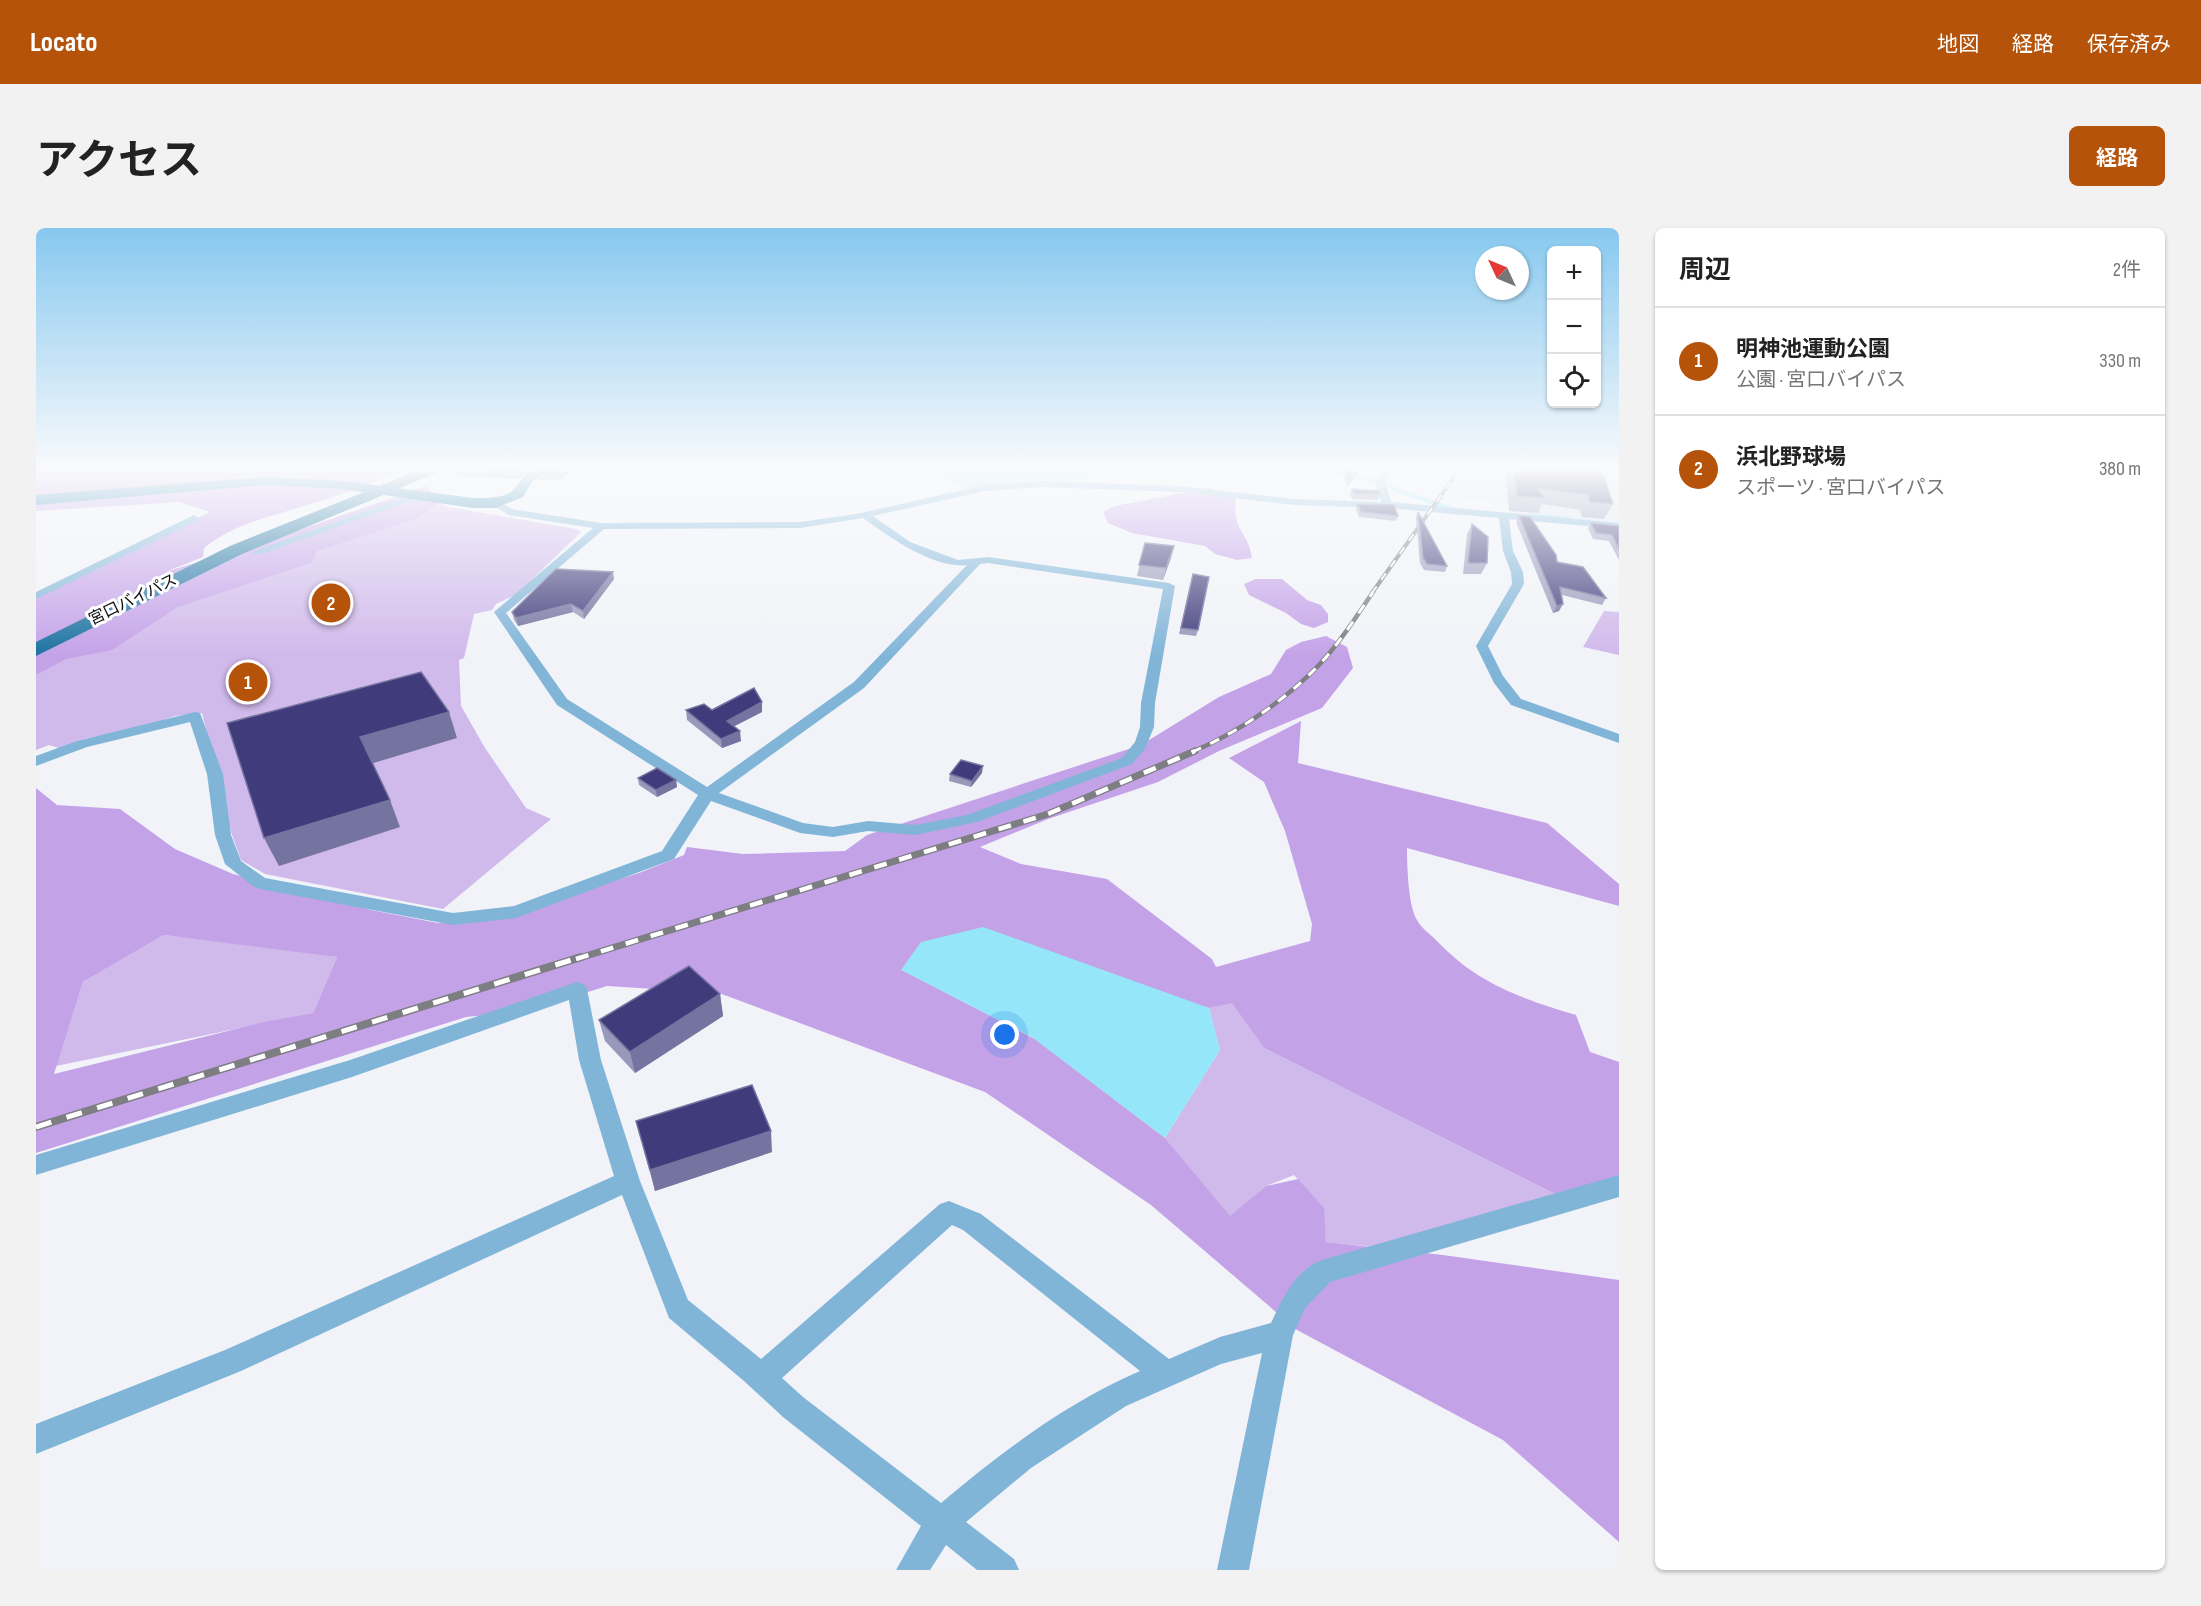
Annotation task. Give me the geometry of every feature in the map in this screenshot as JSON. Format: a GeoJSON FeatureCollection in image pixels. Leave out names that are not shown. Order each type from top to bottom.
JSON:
{"type":"FeatureCollection","features":[{"type":"Feature","properties":{"kind":"highway","name":"宮口バイパス"},"geometry":{"type":"LineString","coordinates":[[36,638],[253,533]]}},
{"type":"Feature","properties":{"kind":"highway","name":"宮口バイパス"},"geometry":{"type":"LineString","coordinates":[[36,650],[275,533]]}},
{"type":"Feature","properties":{"kind":"street"},"geometry":{"type":"LineString","coordinates":[[36,596],[164,533]]}},
{"type":"Feature","properties":{"kind":"street"},"geometry":{"type":"LineString","coordinates":[[257,552],[312,533]]}},
{"type":"Feature","properties":{"kind":"street"},"geometry":{"type":"LineString","coordinates":[[593,533],[500,612],[562,702],[707,794],[800,828],[833,832],[868,826],[915,830],[970,819],[1128,760],[1138,751],[1150,719],[1148,703],[1169,586],[1011,563],[977,561],[957,563],[906,544],[890,533]]}},
{"type":"Feature","properties":{"kind":"street"},"geometry":{"type":"LineString","coordinates":[[1506,533],[1508,551],[1517,572],[1518,584],[1482,646],[1505,691],[1516,702],[1619,739]]}},
{"type":"Feature","properties":{"kind":"street"},"geometry":{"type":"LineString","coordinates":[[36,761],[82,744],[195,716],[214,774],[223,835],[234,864],[260,883],[453,919],[516,912],[668,855],[707,794],[859,685],[977,561]]}},
{"type":"Feature","properties":{"kind":"street"},"geometry":{"type":"LineString","coordinates":[[36,1165],[352,1068],[577,989],[590,1060],[628,1181],[678,1309],[793,1407],[1003,1570]]}},
{"type":"Feature","properties":{"kind":"street"},"geometry":{"type":"LineString","coordinates":[[36,1439],[231,1361],[532,1222],[628,1181]]}},
{"type":"Feature","properties":{"kind":"street"},"geometry":{"type":"LineString","coordinates":[[1233,1570],[1280,1334],[1296,1299],[1322,1272],[1619,1186]]}},
{"type":"Feature","properties":{"kind":"street"},"geometry":{"type":"LineString","coordinates":[[761,1378],[949,1212],[972,1222],[1166,1374]]}},
{"type":"Feature","properties":{"kind":"street"},"geometry":{"type":"LineString","coordinates":[[912,1570],[942,1522],[1020,1456],[1116,1396],[1220,1351],[1280,1334]]}},
{"type":"Feature","properties":{"kind":"shaded area"},"geometry":{"type":"Polygon","coordinates":[[[168,533],[229,533],[204,548],[203,557],[165,572],[291,533],[374,533],[317,551],[311,563],[178,607],[112,650],[66,659],[36,675],[36,598],[168,533]]]}},
{"type":"Feature","properties":{"kind":"shaded area"},"geometry":{"type":"Polygon","coordinates":[[[362,533],[580,533],[517,594],[496,604],[492,610],[474,614],[464,658],[459,660],[461,706],[485,748],[526,808],[551,819],[443,909],[265,874],[241,860],[231,832],[202,713],[175,716],[145,726],[84,739],[59,748],[49,745],[36,750],[36,659],[362,533]]]}},
{"type":"Feature","properties":{"kind":"shaded area"},"geometry":{"type":"Polygon","coordinates":[[[1132,533],[1242,533],[1252,558],[1237,560],[1215,554],[1205,546],[1132,533]]]}},
{"type":"Feature","properties":{"kind":"shaded area"},"geometry":{"type":"Polygon","coordinates":[[[1256,579],[1282,579],[1307,600],[1321,605],[1328,614],[1328,622],[1314,628],[1301,624],[1286,613],[1249,595],[1244,584],[1256,579]]]}},
{"type":"Feature","properties":{"kind":"shaded area"},"geometry":{"type":"Polygon","coordinates":[[[1604,611],[1619,612],[1619,655],[1583,647],[1604,611]]]}},
{"type":"Feature","properties":{"kind":"shaded area"},"geometry":{"type":"Polygon","coordinates":[[[1326,636],[1347,647],[1353,668],[1322,708],[1219,751],[1158,782],[1048,819],[980,847],[1021,864],[1107,879],[1212,959],[1216,967],[1310,941],[1312,924],[1285,831],[1264,782],[1229,758],[1301,721],[1298,763],[1547,823],[1619,884],[1619,906],[1407,848],[1412,905],[1421,926],[1467,968],[1519,996],[1576,1015],[1590,1052],[1619,1062],[1619,1175],[1567,1200],[1264,1048],[1232,1003],[1209,1008],[902,970],[1035,1039],[1165,1138],[1230,1216],[1266,1186],[1298,1179],[1324,1208],[1326,1242],[1443,1255],[1619,1280],[1619,1542],[1503,1440],[1297,1330],[1151,1205],[985,1092],[719,993],[607,986],[527,1011],[466,1017],[36,1153],[36,788],[57,805],[120,809],[175,849],[233,874],[371,910],[438,923],[516,912],[639,873],[684,855],[687,847],[743,854],[845,851],[867,835],[1141,745],[1219,697],[1271,674],[1286,650],[1301,642],[1326,636]],[[164,935],[83,982],[54,1074],[264,1022],[313,1013],[337,957],[164,935]]]}},
{"type":"Feature","properties":{"kind":"shaded area"},"geometry":{"type":"Polygon","coordinates":[[[164,935],[337,957],[313,1013],[56,1066],[83,982],[164,935]]]}},
{"type":"Feature","properties":{"kind":"shaded area"},"geometry":{"type":"Polygon","coordinates":[[[1232,1002],[1264,1048],[1567,1200],[1422,1252],[1326,1242],[1323,1208],[1294,1175],[1266,1186],[1230,1217],[1165,1138],[1220,1050],[1209,1008],[1232,1002]]]}},
{"type":"Feature","properties":{"kind":"water"},"geometry":{"type":"Polygon","coordinates":[[[983,927],[1209,1008],[1220,1050],[1165,1138],[1032,1037],[901,970],[921,942],[983,927]]]}},
{"type":"Feature","properties":{"kind":"building"},"geometry":{"type":"Polygon","coordinates":[[[1420,533],[1429,533],[1447,566],[1427,564],[1423,558],[1420,533]]]}},
{"type":"Feature","properties":{"kind":"building"},"geometry":{"type":"Polygon","coordinates":[[[1471,533],[1483,533],[1488,537],[1487,563],[1468,563],[1471,533]]]}},
{"type":"Feature","properties":{"kind":"building"},"geometry":{"type":"Polygon","coordinates":[[[1526,533],[1541,533],[1556,555],[1557,562],[1583,567],[1606,598],[1560,587],[1563,604],[1557,606],[1526,533]]]}},
{"type":"Feature","properties":{"kind":"building"},"geometry":{"type":"Polygon","coordinates":[[[1596,533],[1619,533],[1619,549],[1612,535],[1596,533]]]}},
{"type":"Feature","properties":{"kind":"building"},"geometry":{"type":"Polygon","coordinates":[[[1145,543],[1174,546],[1166,568],[1139,565],[1145,543]]]}},
{"type":"Feature","properties":{"kind":"building"},"geometry":{"type":"Polygon","coordinates":[[[556,569],[613,572],[583,611],[571,604],[516,618],[512,612],[556,569]]]}},
{"type":"Feature","properties":{"kind":"building"},"geometry":{"type":"Polygon","coordinates":[[[1193,574],[1209,577],[1198,630],[1181,628],[1193,574]]]}},
{"type":"Feature","properties":{"kind":"building"},"geometry":{"type":"Polygon","coordinates":[[[421,672],[449,712],[360,737],[390,800],[264,838],[227,723],[421,672]]]}},
{"type":"Feature","properties":{"kind":"building"},"geometry":{"type":"Polygon","coordinates":[[[754,688],[762,702],[727,721],[740,731],[721,739],[686,710],[704,704],[712,710],[754,688]]]}},
{"type":"Feature","properties":{"kind":"building"},"geometry":{"type":"Polygon","coordinates":[[[961,760],[983,766],[972,781],[950,774],[961,760]]]}},
{"type":"Feature","properties":{"kind":"building"},"geometry":{"type":"Polygon","coordinates":[[[657,768],[676,780],[656,790],[638,778],[657,768]]]}},
{"type":"Feature","properties":{"kind":"building"},"geometry":{"type":"Polygon","coordinates":[[[689,966],[720,994],[630,1052],[599,1020],[689,966]]]}},
{"type":"Feature","properties":{"kind":"building"},"geometry":{"type":"Polygon","coordinates":[[[752,1085],[771,1131],[650,1170],[636,1121],[752,1085]]]}},
{"type":"Feature","properties":{"kind":"railway"},"geometry":{"type":"LineString","coordinates":[[1372,593],[1415,533]]}},
{"type":"Feature","properties":{"kind":"railway"},"geometry":{"type":"LineString","coordinates":[[1192,752],[1226,736],[1290,692],[1333,649],[1373,592]]}},
{"type":"Feature","properties":{"kind":"railway"},"geometry":{"type":"LineString","coordinates":[[576,959],[1048,814],[1195,751]]}},
{"type":"Feature","properties":{"kind":"railway"},"geometry":{"type":"LineString","coordinates":[[36,1127],[581,957]]}},
{"type":"Feature","properties":{"kind":"place","name":"浜北野球場"},"geometry":{"type":"Point","coordinates":[331,603]}},
{"type":"Feature","properties":{"kind":"place","name":"明神池運動公園"},"geometry":{"type":"Point","coordinates":[248,682]}}]}
